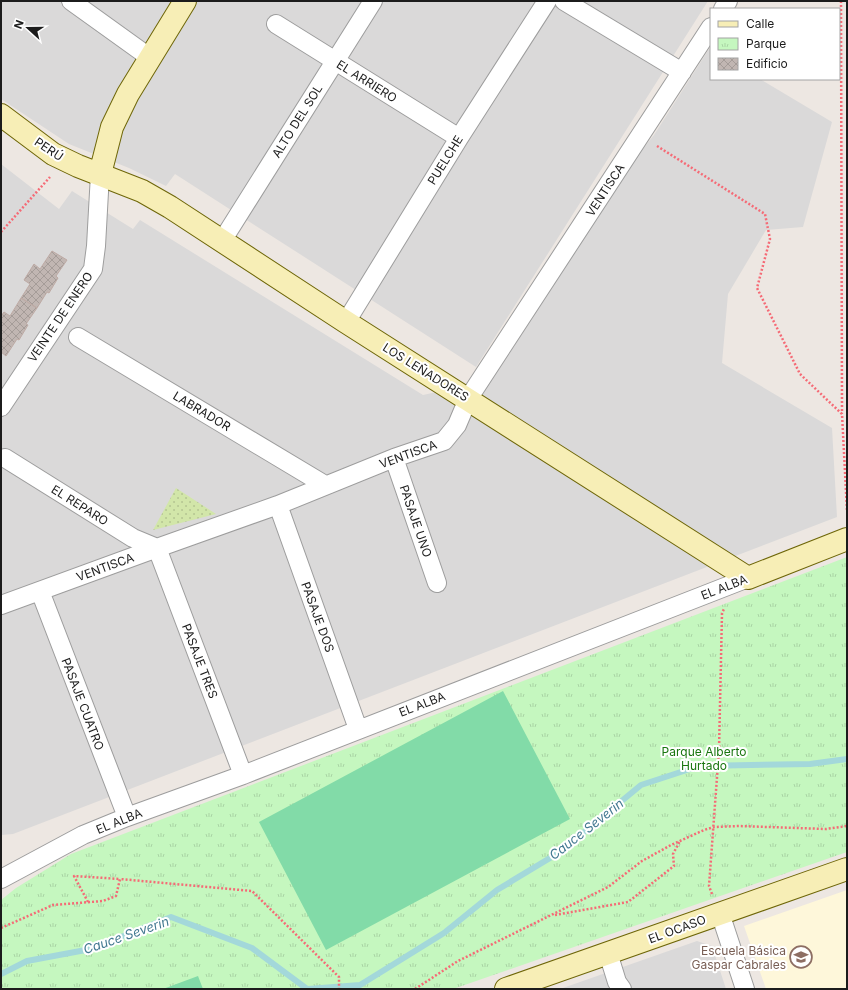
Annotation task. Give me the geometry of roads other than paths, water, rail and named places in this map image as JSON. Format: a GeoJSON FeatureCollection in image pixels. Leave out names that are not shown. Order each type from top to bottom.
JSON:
{"type":"FeatureCollection","features":[{"type":"Feature","properties":{"kind":"street"},"geometry":{"type":"LineString","coordinates":[[71,1],[150,57]]}},
{"type":"Feature","properties":{"kind":"street","name":"VEINTE DE ENERO"},"geometry":{"type":"LineString","coordinates":[[1,407],[93,269],[96,246],[100,174],[112,127],[128,94],[185,1]]}},
{"type":"Feature","properties":{"kind":"street","name":"ALTO DEL SOL"},"geometry":{"type":"LineString","coordinates":[[222,241],[334,60],[373,1]]}},
{"type":"Feature","properties":{"kind":"street","name":"PUELCHE"},"geometry":{"type":"LineString","coordinates":[[346,322],[459,138],[547,1]]}},
{"type":"Feature","properties":{"kind":"street"},"geometry":{"type":"LineString","coordinates":[[564,1],[682,72]]}},
{"type":"Feature","properties":{"kind":"street","name":"EL ARRIERO"},"geometry":{"type":"LineString","coordinates":[[276,24],[459,138]]}},
{"type":"Feature","properties":{"kind":"street","name":"VENTISCA"},"geometry":{"type":"LineString","coordinates":[[1,605],[278,505],[325,485],[444,440],[457,425],[468,399],[710,29]]}},
{"type":"Feature","properties":{"kind":"street","name":"PERÚ"},"geometry":{"type":"LineString","coordinates":[[1,115],[53,154],[100,174]]}},
{"type":"Feature","properties":{"kind":"street","name":"LOS LEÑADORES"},"geometry":{"type":"LineString","coordinates":[[100,174],[142,191],[170,207],[346,322],[748,578]]}},
{"type":"Feature","properties":{"kind":"street","name":"LABRADOR"},"geometry":{"type":"LineString","coordinates":[[78,337],[325,485]]}},
{"type":"Feature","properties":{"kind":"street","name":"EL REPARO"},"geometry":{"type":"LineString","coordinates":[[5,458],[133,538],[157,548]]}},
{"type":"Feature","properties":{"kind":"street","name":"PASAJE UNO"},"geometry":{"type":"LineString","coordinates":[[394,458],[437,583]]}},
{"type":"Feature","properties":{"kind":"street","name":"PASAJE DOS"},"geometry":{"type":"LineString","coordinates":[[278,505],[358,729]]}},
{"type":"Feature","properties":{"kind":"street","name":"EL ALBA"},"geometry":{"type":"LineString","coordinates":[[1,879],[83,835],[127,817],[243,774],[847,539]]}},
{"type":"Feature","properties":{"kind":"street","name":"PASAJE TRES"},"geometry":{"type":"LineString","coordinates":[[157,548],[243,774]]}},
{"type":"Feature","properties":{"kind":"street","name":"PASAJE CUATRO"},"geometry":{"type":"LineString","coordinates":[[40,591],[127,817]]}},
{"type":"Feature","properties":{"kind":"street","name":"EL OCASO"},"geometry":{"type":"LineString","coordinates":[[506,989],[847,869]]}},
{"type":"Feature","properties":{"kind":"street"},"geometry":{"type":"LineString","coordinates":[[720,913],[745,989]]}},
{"type":"Feature","properties":{"kind":"street"},"geometry":{"type":"LineString","coordinates":[[608,953],[617,982],[622,989]]}},
{"type":"Feature","properties":{"kind":"waterway","name":"Cauce Severin"},"geometry":{"type":"LineString","coordinates":[[308,989],[360,985],[444,933],[497,890],[560,852],[641,785],[699,766],[810,764],[847,759]]}},
{"type":"Feature","properties":{"kind":"waterway","name":"Cauce Severin"},"geometry":{"type":"LineString","coordinates":[[1,974],[27,961],[91,949],[171,917],[252,948],[307,989]]}},
{"type":"Feature","properties":{"kind":"place","name":"Escuela Básica Gaspar Cabrales"},"geometry":{"type":"Point","coordinates":[801,957]}},
{"type":"Feature","properties":{"kind":"park label","name":"Parque Alberto Hurtado"},"geometry":{"type":"Point","coordinates":[704,758]}}]}
